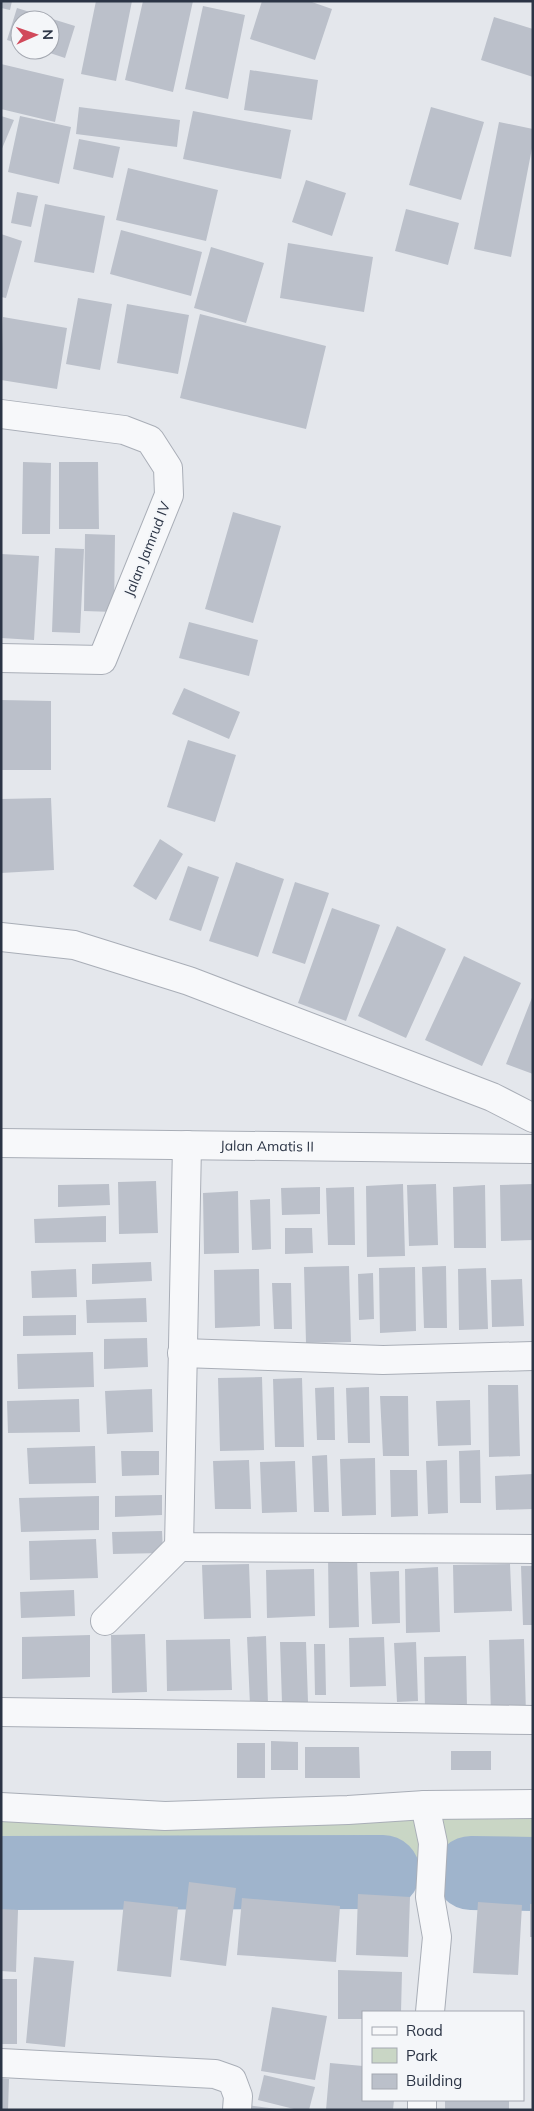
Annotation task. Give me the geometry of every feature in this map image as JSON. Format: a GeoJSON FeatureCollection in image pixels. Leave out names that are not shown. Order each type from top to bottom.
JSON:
{"type":"FeatureCollection","features":[{"type":"Feature","properties":{"kind":"street","name":"Jalan Jamrud IV"},"geometry":{"type":"LineString","coordinates":[[1,414],[124,430],[150,440],[168,468],[169,495],[102,660],[1,658]]}},
{"type":"Feature","properties":{"kind":"street"},"geometry":{"type":"LineString","coordinates":[[1,937],[74,944],[189,981],[492,1097],[533,1118]]}},
{"type":"Feature","properties":{"kind":"street","name":"Jalan Amatis II"},"geometry":{"type":"LineString","coordinates":[[1,1144],[533,1149]]}},
{"type":"Feature","properties":{"kind":"street"},"geometry":{"type":"LineString","coordinates":[[105,1621],[179,1547],[187,1146]]}},
{"type":"Feature","properties":{"kind":"street"},"geometry":{"type":"LineString","coordinates":[[182,1353],[383,1360],[533,1356]]}},
{"type":"Feature","properties":{"kind":"street"},"geometry":{"type":"LineString","coordinates":[[179,1547],[533,1549]]}},
{"type":"Feature","properties":{"kind":"street"},"geometry":{"type":"LineString","coordinates":[[1,1712],[533,1720]]}},
{"type":"Feature","properties":{"kind":"street"},"geometry":{"type":"LineString","coordinates":[[1,1807],[164,1816],[348,1810],[425,1805],[533,1804]]}},
{"type":"Feature","properties":{"kind":"street"},"geometry":{"type":"LineString","coordinates":[[425,1805],[433,1843],[430,1897],[437,1937],[430,2011]]}},
{"type":"Feature","properties":{"kind":"street"},"geometry":{"type":"LineString","coordinates":[[1,2063],[215,2074],[232,2080],[238,2096],[237,2110]]}},
{"type":"Feature","properties":{"kind":"green space"},"geometry":{"type":"Polygon","coordinates":[[[533,1804],[533,1874],[1,1873],[1,1807],[533,1804]]]}},
{"type":"Feature","properties":{"kind":"building"},"geometry":{"type":"Polygon","coordinates":[[[1,1],[12,1],[10,10],[1,8],[1,1]]]}},
{"type":"Feature","properties":{"kind":"building"},"geometry":{"type":"Polygon","coordinates":[[[96,1],[132,1],[116,81],[81,74],[96,1]]]}},
{"type":"Feature","properties":{"kind":"building"},"geometry":{"type":"Polygon","coordinates":[[[143,1],[193,1],[173,92],[125,80],[143,1]]]}},
{"type":"Feature","properties":{"kind":"building"},"geometry":{"type":"Polygon","coordinates":[[[262,1],[309,1],[332,9],[315,60],[250,39],[262,1]]]}},
{"type":"Feature","properties":{"kind":"building"},"geometry":{"type":"Polygon","coordinates":[[[203,6],[245,15],[228,99],[185,89],[203,6]]]}},
{"type":"Feature","properties":{"kind":"building"},"geometry":{"type":"Polygon","coordinates":[[[494,17],[533,29],[533,77],[481,60],[494,17]]]}},
{"type":"Feature","properties":{"kind":"building"},"geometry":{"type":"Polygon","coordinates":[[[60,21],[75,26],[65,58],[60,56],[60,21]]]}},
{"type":"Feature","properties":{"kind":"building"},"geometry":{"type":"Polygon","coordinates":[[[10,30],[10,41],[7,40],[10,30]]]}},
{"type":"Feature","properties":{"kind":"building"},"geometry":{"type":"Polygon","coordinates":[[[1,64],[64,79],[55,122],[1,109],[1,64]]]}},
{"type":"Feature","properties":{"kind":"building"},"geometry":{"type":"Polygon","coordinates":[[[250,70],[318,80],[312,120],[244,110],[250,70]]]}},
{"type":"Feature","properties":{"kind":"building"},"geometry":{"type":"Polygon","coordinates":[[[79,107],[180,120],[177,147],[76,134],[79,107]]]}},
{"type":"Feature","properties":{"kind":"building"},"geometry":{"type":"Polygon","coordinates":[[[431,107],[484,122],[461,200],[409,185],[431,107]]]}},
{"type":"Feature","properties":{"kind":"building"},"geometry":{"type":"Polygon","coordinates":[[[193,111],[291,130],[281,179],[183,159],[193,111]]]}},
{"type":"Feature","properties":{"kind":"building"},"geometry":{"type":"Polygon","coordinates":[[[1,116],[14,120],[1,151],[1,116]]]}},
{"type":"Feature","properties":{"kind":"building"},"geometry":{"type":"Polygon","coordinates":[[[20,116],[71,127],[59,184],[8,172],[20,116]]]}},
{"type":"Feature","properties":{"kind":"building"},"geometry":{"type":"Polygon","coordinates":[[[499,122],[533,129],[533,143],[511,257],[474,249],[499,122]]]}},
{"type":"Feature","properties":{"kind":"building"},"geometry":{"type":"Polygon","coordinates":[[[79,139],[120,147],[113,178],[73,169],[79,139]]]}},
{"type":"Feature","properties":{"kind":"building"},"geometry":{"type":"Polygon","coordinates":[[[128,168],[218,190],[206,241],[116,220],[128,168]]]}},
{"type":"Feature","properties":{"kind":"building"},"geometry":{"type":"Polygon","coordinates":[[[306,180],[346,193],[332,236],[292,222],[306,180]]]}},
{"type":"Feature","properties":{"kind":"building"},"geometry":{"type":"Polygon","coordinates":[[[17,192],[38,196],[31,227],[11,223],[17,192]]]}},
{"type":"Feature","properties":{"kind":"building"},"geometry":{"type":"Polygon","coordinates":[[[45,204],[105,216],[94,273],[34,262],[45,204]]]}},
{"type":"Feature","properties":{"kind":"building"},"geometry":{"type":"Polygon","coordinates":[[[406,209],[459,223],[448,265],[395,251],[406,209]]]}},
{"type":"Feature","properties":{"kind":"building"},"geometry":{"type":"Polygon","coordinates":[[[121,230],[202,252],[191,296],[110,274],[121,230]]]}},
{"type":"Feature","properties":{"kind":"building"},"geometry":{"type":"Polygon","coordinates":[[[1,234],[22,241],[6,298],[1,297],[1,234]]]}},
{"type":"Feature","properties":{"kind":"building"},"geometry":{"type":"Polygon","coordinates":[[[288,243],[373,257],[364,312],[280,298],[288,243]]]}},
{"type":"Feature","properties":{"kind":"building"},"geometry":{"type":"Polygon","coordinates":[[[211,247],[264,263],[246,323],[194,308],[211,247]]]}},
{"type":"Feature","properties":{"kind":"building"},"geometry":{"type":"Polygon","coordinates":[[[78,298],[112,304],[100,370],[66,364],[78,298]]]}},
{"type":"Feature","properties":{"kind":"building"},"geometry":{"type":"Polygon","coordinates":[[[127,304],[189,315],[178,374],[117,363],[127,304]]]}},
{"type":"Feature","properties":{"kind":"building"},"geometry":{"type":"Polygon","coordinates":[[[200,314],[326,346],[306,429],[180,398],[200,314]]]}},
{"type":"Feature","properties":{"kind":"building"},"geometry":{"type":"Polygon","coordinates":[[[3,317],[67,328],[57,389],[1,380],[3,317]]]}},
{"type":"Feature","properties":{"kind":"building"},"geometry":{"type":"Polygon","coordinates":[[[23,462],[51,463],[50,534],[22,534],[23,462]]]}},
{"type":"Feature","properties":{"kind":"building"},"geometry":{"type":"Polygon","coordinates":[[[59,462],[98,462],[99,529],[59,529],[59,462]]]}},
{"type":"Feature","properties":{"kind":"building"},"geometry":{"type":"Polygon","coordinates":[[[233,512],[281,526],[253,623],[205,609],[233,512]]]}},
{"type":"Feature","properties":{"kind":"building"},"geometry":{"type":"Polygon","coordinates":[[[85,534],[115,535],[114,612],[84,611],[85,534]]]}},
{"type":"Feature","properties":{"kind":"building"},"geometry":{"type":"Polygon","coordinates":[[[55,548],[84,549],[80,633],[52,632],[55,548]]]}},
{"type":"Feature","properties":{"kind":"building"},"geometry":{"type":"Polygon","coordinates":[[[1,554],[39,556],[34,640],[1,638],[1,554]]]}},
{"type":"Feature","properties":{"kind":"building"},"geometry":{"type":"Polygon","coordinates":[[[189,622],[258,640],[249,676],[179,658],[189,622]]]}},
{"type":"Feature","properties":{"kind":"building"},"geometry":{"type":"Polygon","coordinates":[[[184,688],[240,712],[229,739],[172,714],[184,688]]]}},
{"type":"Feature","properties":{"kind":"building"},"geometry":{"type":"Polygon","coordinates":[[[1,700],[51,701],[51,770],[1,770],[1,700]]]}},
{"type":"Feature","properties":{"kind":"building"},"geometry":{"type":"Polygon","coordinates":[[[188,740],[236,755],[215,822],[167,807],[188,740]]]}},
{"type":"Feature","properties":{"kind":"building"},"geometry":{"type":"Polygon","coordinates":[[[51,798],[54,870],[1,873],[1,799],[51,798]]]}},
{"type":"Feature","properties":{"kind":"building"},"geometry":{"type":"Polygon","coordinates":[[[160,839],[183,854],[156,900],[133,886],[160,839]]]}},
{"type":"Feature","properties":{"kind":"building"},"geometry":{"type":"Polygon","coordinates":[[[236,862],[284,879],[258,957],[209,941],[236,862]]]}},
{"type":"Feature","properties":{"kind":"building"},"geometry":{"type":"Polygon","coordinates":[[[188,866],[219,877],[201,931],[169,920],[188,866]]]}},
{"type":"Feature","properties":{"kind":"building"},"geometry":{"type":"Polygon","coordinates":[[[295,882],[329,893],[305,964],[272,953],[295,882]]]}},
{"type":"Feature","properties":{"kind":"building"},"geometry":{"type":"Polygon","coordinates":[[[332,908],[380,925],[346,1021],[298,1003],[332,908]]]}},
{"type":"Feature","properties":{"kind":"building"},"geometry":{"type":"Polygon","coordinates":[[[397,926],[446,949],[406,1038],[358,1016],[397,926]]]}},
{"type":"Feature","properties":{"kind":"building"},"geometry":{"type":"Polygon","coordinates":[[[464,956],[521,983],[482,1066],[425,1040],[464,956]]]}},
{"type":"Feature","properties":{"kind":"building"},"geometry":{"type":"Polygon","coordinates":[[[533,995],[533,1074],[506,1064],[533,995]]]}},
{"type":"Feature","properties":{"kind":"building"},"geometry":{"type":"Polygon","coordinates":[[[156,1181],[158,1233],[119,1234],[118,1182],[156,1181]]]}},
{"type":"Feature","properties":{"kind":"building"},"geometry":{"type":"Polygon","coordinates":[[[109,1184],[110,1205],[58,1207],[58,1185],[109,1184]]]}},
{"type":"Feature","properties":{"kind":"building"},"geometry":{"type":"Polygon","coordinates":[[[403,1184],[405,1256],[367,1257],[366,1186],[403,1184]]]}},
{"type":"Feature","properties":{"kind":"building"},"geometry":{"type":"Polygon","coordinates":[[[436,1184],[438,1245],[409,1246],[407,1185],[436,1184]]]}},
{"type":"Feature","properties":{"kind":"building"},"geometry":{"type":"Polygon","coordinates":[[[533,1184],[533,1240],[501,1241],[500,1185],[533,1184]]]}},
{"type":"Feature","properties":{"kind":"building"},"geometry":{"type":"Polygon","coordinates":[[[485,1185],[486,1248],[454,1248],[453,1187],[485,1185]]]}},
{"type":"Feature","properties":{"kind":"building"},"geometry":{"type":"Polygon","coordinates":[[[320,1187],[320,1214],[282,1215],[281,1188],[320,1187]]]}},
{"type":"Feature","properties":{"kind":"building"},"geometry":{"type":"Polygon","coordinates":[[[354,1187],[355,1245],[328,1245],[326,1188],[354,1187]]]}},
{"type":"Feature","properties":{"kind":"building"},"geometry":{"type":"Polygon","coordinates":[[[238,1191],[239,1253],[204,1254],[203,1193],[238,1191]]]}},
{"type":"Feature","properties":{"kind":"building"},"geometry":{"type":"Polygon","coordinates":[[[270,1199],[271,1249],[252,1250],[250,1200],[270,1199]]]}},
{"type":"Feature","properties":{"kind":"building"},"geometry":{"type":"Polygon","coordinates":[[[106,1216],[106,1242],[35,1243],[34,1219],[106,1216]]]}},
{"type":"Feature","properties":{"kind":"building"},"geometry":{"type":"Polygon","coordinates":[[[285,1228],[312,1228],[313,1253],[285,1254],[285,1228]]]}},
{"type":"Feature","properties":{"kind":"building"},"geometry":{"type":"Polygon","coordinates":[[[151,1262],[152,1281],[92,1284],[92,1264],[151,1262]]]}},
{"type":"Feature","properties":{"kind":"building"},"geometry":{"type":"Polygon","coordinates":[[[349,1266],[351,1342],[306,1343],[304,1267],[349,1266]]]}},
{"type":"Feature","properties":{"kind":"building"},"geometry":{"type":"Polygon","coordinates":[[[446,1266],[447,1328],[424,1328],[422,1267],[446,1266]]]}},
{"type":"Feature","properties":{"kind":"building"},"geometry":{"type":"Polygon","coordinates":[[[415,1267],[416,1331],[380,1333],[379,1268],[415,1267]]]}},
{"type":"Feature","properties":{"kind":"building"},"geometry":{"type":"Polygon","coordinates":[[[486,1268],[488,1329],[459,1330],[458,1269],[486,1268]]]}},
{"type":"Feature","properties":{"kind":"building"},"geometry":{"type":"Polygon","coordinates":[[[76,1269],[77,1297],[32,1298],[31,1271],[76,1269]]]}},
{"type":"Feature","properties":{"kind":"building"},"geometry":{"type":"Polygon","coordinates":[[[259,1269],[260,1326],[215,1328],[214,1270],[259,1269]]]}},
{"type":"Feature","properties":{"kind":"building"},"geometry":{"type":"Polygon","coordinates":[[[373,1273],[374,1319],[359,1320],[358,1274],[373,1273]]]}},
{"type":"Feature","properties":{"kind":"building"},"geometry":{"type":"Polygon","coordinates":[[[522,1279],[524,1326],[492,1327],[491,1280],[522,1279]]]}},
{"type":"Feature","properties":{"kind":"building"},"geometry":{"type":"Polygon","coordinates":[[[272,1283],[291,1283],[292,1329],[274,1329],[272,1283]]]}},
{"type":"Feature","properties":{"kind":"building"},"geometry":{"type":"Polygon","coordinates":[[[146,1298],[147,1322],[87,1323],[86,1300],[146,1298]]]}},
{"type":"Feature","properties":{"kind":"building"},"geometry":{"type":"Polygon","coordinates":[[[76,1315],[76,1335],[23,1336],[23,1316],[76,1315]]]}},
{"type":"Feature","properties":{"kind":"building"},"geometry":{"type":"Polygon","coordinates":[[[147,1338],[148,1367],[104,1369],[104,1339],[147,1338]]]}},
{"type":"Feature","properties":{"kind":"building"},"geometry":{"type":"Polygon","coordinates":[[[93,1352],[94,1387],[18,1389],[17,1354],[93,1352]]]}},
{"type":"Feature","properties":{"kind":"building"},"geometry":{"type":"Polygon","coordinates":[[[262,1377],[264,1450],[220,1451],[218,1378],[262,1377]]]}},
{"type":"Feature","properties":{"kind":"building"},"geometry":{"type":"Polygon","coordinates":[[[302,1378],[304,1447],[275,1447],[273,1379],[302,1378]]]}},
{"type":"Feature","properties":{"kind":"building"},"geometry":{"type":"Polygon","coordinates":[[[488,1385],[518,1385],[520,1456],[489,1457],[488,1385]]]}},
{"type":"Feature","properties":{"kind":"building"},"geometry":{"type":"Polygon","coordinates":[[[334,1387],[335,1440],[317,1440],[315,1388],[334,1387]]]}},
{"type":"Feature","properties":{"kind":"building"},"geometry":{"type":"Polygon","coordinates":[[[369,1387],[370,1443],[348,1443],[346,1388],[369,1387]]]}},
{"type":"Feature","properties":{"kind":"building"},"geometry":{"type":"Polygon","coordinates":[[[152,1389],[153,1432],[107,1434],[105,1391],[152,1389]]]}},
{"type":"Feature","properties":{"kind":"building"},"geometry":{"type":"Polygon","coordinates":[[[380,1396],[408,1396],[409,1456],[383,1456],[380,1396]]]}},
{"type":"Feature","properties":{"kind":"building"},"geometry":{"type":"Polygon","coordinates":[[[79,1399],[80,1432],[8,1433],[7,1401],[79,1399]]]}},
{"type":"Feature","properties":{"kind":"building"},"geometry":{"type":"Polygon","coordinates":[[[470,1400],[471,1445],[438,1446],[436,1401],[470,1400]]]}},
{"type":"Feature","properties":{"kind":"building"},"geometry":{"type":"Polygon","coordinates":[[[95,1446],[96,1483],[29,1484],[27,1448],[95,1446]]]}},
{"type":"Feature","properties":{"kind":"building"},"geometry":{"type":"Polygon","coordinates":[[[480,1450],[481,1503],[460,1503],[459,1451],[480,1450]]]}},
{"type":"Feature","properties":{"kind":"building"},"geometry":{"type":"Polygon","coordinates":[[[121,1451],[159,1451],[159,1475],[122,1476],[121,1451]]]}},
{"type":"Feature","properties":{"kind":"building"},"geometry":{"type":"Polygon","coordinates":[[[327,1455],[329,1512],[314,1512],[312,1456],[327,1455]]]}},
{"type":"Feature","properties":{"kind":"building"},"geometry":{"type":"Polygon","coordinates":[[[375,1458],[376,1515],[342,1516],[340,1459],[375,1458]]]}},
{"type":"Feature","properties":{"kind":"building"},"geometry":{"type":"Polygon","coordinates":[[[249,1460],[251,1509],[215,1509],[213,1461],[249,1460]]]}},
{"type":"Feature","properties":{"kind":"building"},"geometry":{"type":"Polygon","coordinates":[[[447,1460],[448,1513],[428,1514],[426,1461],[447,1460]]]}},
{"type":"Feature","properties":{"kind":"building"},"geometry":{"type":"Polygon","coordinates":[[[295,1461],[297,1512],[262,1513],[260,1462],[295,1461]]]}},
{"type":"Feature","properties":{"kind":"building"},"geometry":{"type":"Polygon","coordinates":[[[390,1470],[417,1470],[418,1516],[391,1517],[390,1470]]]}},
{"type":"Feature","properties":{"kind":"building"},"geometry":{"type":"Polygon","coordinates":[[[533,1474],[533,1509],[496,1510],[495,1476],[533,1474]]]}},
{"type":"Feature","properties":{"kind":"building"},"geometry":{"type":"Polygon","coordinates":[[[162,1495],[162,1515],[115,1517],[115,1496],[162,1495]]]}},
{"type":"Feature","properties":{"kind":"building"},"geometry":{"type":"Polygon","coordinates":[[[99,1496],[99,1530],[21,1532],[19,1498],[99,1496]]]}},
{"type":"Feature","properties":{"kind":"building"},"geometry":{"type":"Polygon","coordinates":[[[162,1531],[163,1553],[113,1554],[112,1532],[162,1531]]]}},
{"type":"Feature","properties":{"kind":"building"},"geometry":{"type":"Polygon","coordinates":[[[96,1539],[98,1578],[30,1580],[29,1541],[96,1539]]]}},
{"type":"Feature","properties":{"kind":"building"},"geometry":{"type":"Polygon","coordinates":[[[357,1555],[359,1627],[329,1628],[328,1556],[357,1555]]]}},
{"type":"Feature","properties":{"kind":"building"},"geometry":{"type":"Polygon","coordinates":[[[249,1564],[251,1618],[204,1619],[202,1565],[249,1564]]]}},
{"type":"Feature","properties":{"kind":"building"},"geometry":{"type":"Polygon","coordinates":[[[510,1564],[512,1611],[454,1613],[453,1565],[510,1564]]]}},
{"type":"Feature","properties":{"kind":"building"},"geometry":{"type":"Polygon","coordinates":[[[521,1566],[533,1566],[533,1625],[523,1625],[521,1566]]]}},
{"type":"Feature","properties":{"kind":"building"},"geometry":{"type":"Polygon","coordinates":[[[438,1567],[440,1632],[406,1633],[405,1569],[438,1567]]]}},
{"type":"Feature","properties":{"kind":"building"},"geometry":{"type":"Polygon","coordinates":[[[314,1569],[315,1616],[267,1618],[266,1570],[314,1569]]]}},
{"type":"Feature","properties":{"kind":"building"},"geometry":{"type":"Polygon","coordinates":[[[399,1571],[400,1623],[372,1624],[370,1572],[399,1571]]]}},
{"type":"Feature","properties":{"kind":"building"},"geometry":{"type":"Polygon","coordinates":[[[74,1590],[75,1616],[21,1618],[20,1592],[74,1590]]]}},
{"type":"Feature","properties":{"kind":"building"},"geometry":{"type":"Polygon","coordinates":[[[145,1634],[147,1692],[112,1693],[111,1635],[145,1634]]]}},
{"type":"Feature","properties":{"kind":"building"},"geometry":{"type":"Polygon","coordinates":[[[90,1635],[90,1677],[22,1679],[22,1637],[90,1635]]]}},
{"type":"Feature","properties":{"kind":"building"},"geometry":{"type":"Polygon","coordinates":[[[266,1636],[268,1705],[250,1705],[247,1637],[266,1636]]]}},
{"type":"Feature","properties":{"kind":"building"},"geometry":{"type":"Polygon","coordinates":[[[384,1637],[386,1686],[350,1687],[349,1638],[384,1637]]]}},
{"type":"Feature","properties":{"kind":"building"},"geometry":{"type":"Polygon","coordinates":[[[230,1639],[232,1690],[167,1691],[166,1640],[230,1639]]]}},
{"type":"Feature","properties":{"kind":"building"},"geometry":{"type":"Polygon","coordinates":[[[524,1639],[526,1715],[491,1716],[489,1640],[524,1639]]]}},
{"type":"Feature","properties":{"kind":"building"},"geometry":{"type":"Polygon","coordinates":[[[280,1642],[306,1642],[308,1702],[282,1703],[280,1642]]]}},
{"type":"Feature","properties":{"kind":"building"},"geometry":{"type":"Polygon","coordinates":[[[416,1642],[418,1701],[397,1702],[394,1643],[416,1642]]]}},
{"type":"Feature","properties":{"kind":"building"},"geometry":{"type":"Polygon","coordinates":[[[314,1644],[325,1644],[326,1695],[315,1695],[314,1644]]]}},
{"type":"Feature","properties":{"kind":"building"},"geometry":{"type":"Polygon","coordinates":[[[466,1656],[467,1708],[425,1710],[424,1657],[466,1656]]]}},
{"type":"Feature","properties":{"kind":"building"},"geometry":{"type":"Polygon","coordinates":[[[271,1741],[298,1742],[298,1770],[271,1770],[271,1741]]]}},
{"type":"Feature","properties":{"kind":"building"},"geometry":{"type":"Polygon","coordinates":[[[237,1743],[265,1743],[265,1778],[237,1778],[237,1743]]]}},
{"type":"Feature","properties":{"kind":"building"},"geometry":{"type":"Polygon","coordinates":[[[305,1747],[359,1747],[360,1778],[305,1778],[305,1747]]]}},
{"type":"Feature","properties":{"kind":"building"},"geometry":{"type":"Polygon","coordinates":[[[451,1751],[491,1751],[491,1770],[451,1770],[451,1751]]]}},
{"type":"Feature","properties":{"kind":"building"},"geometry":{"type":"Polygon","coordinates":[[[189,1882],[236,1888],[226,1966],[180,1960],[189,1882]]]}},
{"type":"Feature","properties":{"kind":"building"},"geometry":{"type":"Polygon","coordinates":[[[358,1894],[410,1897],[408,1957],[356,1955],[358,1894]]]}},
{"type":"Feature","properties":{"kind":"building"},"geometry":{"type":"Polygon","coordinates":[[[242,1898],[340,1906],[336,1962],[237,1955],[242,1898]]]}},
{"type":"Feature","properties":{"kind":"building"},"geometry":{"type":"Polygon","coordinates":[[[124,1901],[178,1907],[171,1977],[117,1971],[124,1901]]]}},
{"type":"Feature","properties":{"kind":"building"},"geometry":{"type":"Polygon","coordinates":[[[478,1902],[522,1905],[518,1975],[473,1973],[478,1902]]]}},
{"type":"Feature","properties":{"kind":"building"},"geometry":{"type":"Polygon","coordinates":[[[530,1904],[533,1904],[533,1937],[530,1937],[530,1904]]]}},
{"type":"Feature","properties":{"kind":"building"},"geometry":{"type":"Polygon","coordinates":[[[1,1909],[18,1910],[16,1972],[1,1971],[1,1909]]]}},
{"type":"Feature","properties":{"kind":"building"},"geometry":{"type":"Polygon","coordinates":[[[34,1957],[74,1961],[65,2047],[26,2043],[34,1957]]]}},
{"type":"Feature","properties":{"kind":"building"},"geometry":{"type":"Polygon","coordinates":[[[338,1970],[402,1972],[401,2011],[362,2011],[362,2019],[338,2019],[338,1970]]]}},
{"type":"Feature","properties":{"kind":"building"},"geometry":{"type":"Polygon","coordinates":[[[1,1979],[17,1979],[17,2044],[1,2044],[1,1979]]]}},
{"type":"Feature","properties":{"kind":"building"},"geometry":{"type":"Polygon","coordinates":[[[272,2007],[327,2016],[315,2080],[261,2071],[272,2007]]]}},
{"type":"Feature","properties":{"kind":"building"},"geometry":{"type":"Polygon","coordinates":[[[330,2063],[362,2066],[362,2101],[394,2101],[393,2110],[326,2110],[330,2063]]]}},
{"type":"Feature","properties":{"kind":"building"},"geometry":{"type":"Polygon","coordinates":[[[264,2075],[315,2087],[309,2110],[298,2110],[258,2100],[264,2075]]]}},
{"type":"Feature","properties":{"kind":"building"},"geometry":{"type":"Polygon","coordinates":[[[1,2078],[9,2079],[8,2110],[1,2110],[1,2078]]]}},
{"type":"Feature","properties":{"kind":"building"},"geometry":{"type":"Polygon","coordinates":[[[445,2101],[509,2101],[509,2110],[445,2110],[445,2101]]]}},
{"type":"Feature","properties":{"kind":"building"},"geometry":{"type":"Polygon","coordinates":[[[247,2105],[277,2109],[277,2110],[247,2110],[247,2105]]]}},
{"type":"Feature","properties":{"kind":"waterway"},"geometry":{"type":"LineString","coordinates":[[1,1873],[383,1872]]}},
{"type":"Feature","properties":{"kind":"waterway"},"geometry":{"type":"LineString","coordinates":[[471,1873],[533,1874]]}}]}
